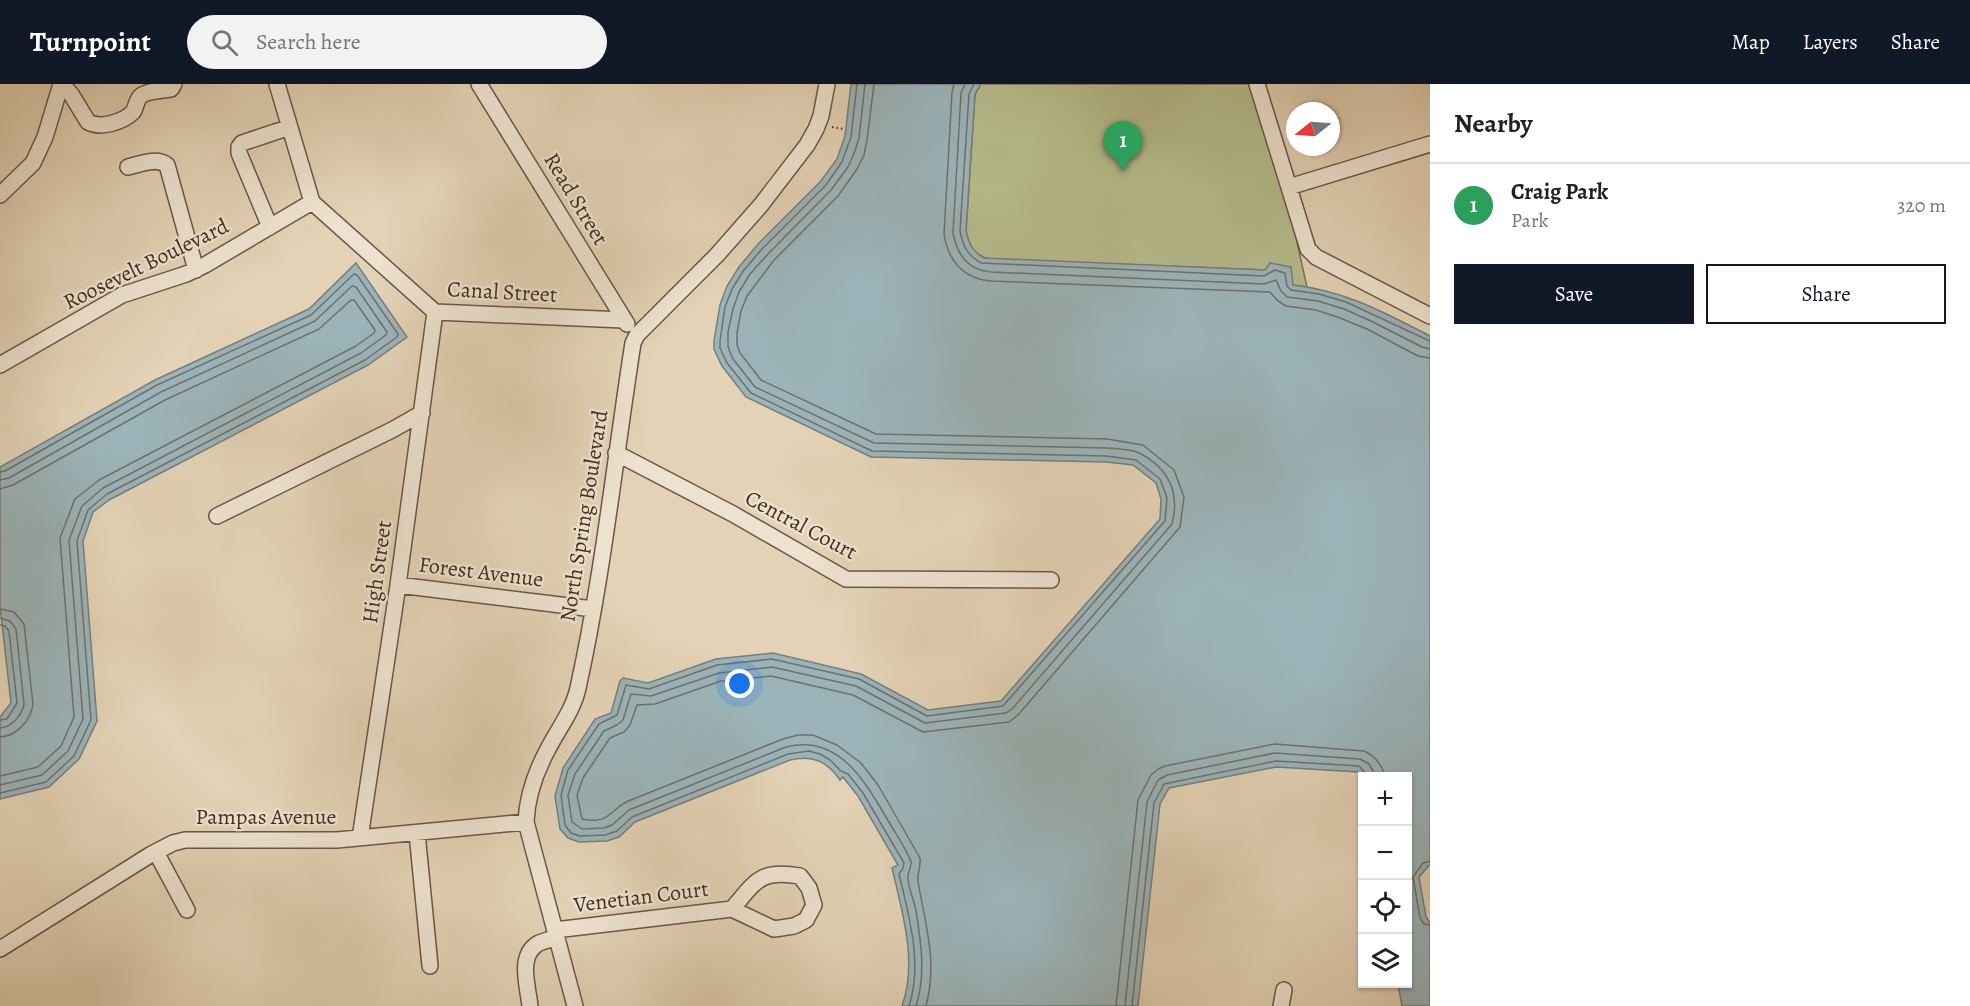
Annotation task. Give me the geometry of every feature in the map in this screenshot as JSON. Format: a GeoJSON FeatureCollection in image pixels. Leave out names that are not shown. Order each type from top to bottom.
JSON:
{"type":"FeatureCollection","features":[{"type":"Feature","properties":{"kind":"street"},"geometry":{"type":"LineString","coordinates":[[0,195],[33,163],[45,137],[61,84],[71,94],[88,122],[107,126],[130,115],[138,99],[144,94],[171,88],[174,84]]}},
{"type":"Feature","properties":{"kind":"street"},"geometry":{"type":"LineString","coordinates":[[277,84],[312,202]]}},
{"type":"Feature","properties":{"kind":"street","name":"Read Street"},"geometry":{"type":"LineString","coordinates":[[479,84],[623,320],[637,335]]}},
{"type":"Feature","properties":{"kind":"street"},"geometry":{"type":"LineString","coordinates":[[637,335],[717,255],[761,205],[807,145],[821,116],[827,84]]}},
{"type":"Feature","properties":{"kind":"street"},"geometry":{"type":"LineString","coordinates":[[1257,84],[1308,249],[1316,257],[1430,316]]}},
{"type":"Feature","properties":{"kind":"street"},"geometry":{"type":"LineString","coordinates":[[270,227],[239,153],[239,147],[242,142],[290,127]]}},
{"type":"Feature","properties":{"kind":"street"},"geometry":{"type":"LineString","coordinates":[[1289,187],[1430,144]]}},
{"type":"Feature","properties":{"kind":"street"},"geometry":{"type":"LineString","coordinates":[[129,167],[154,162],[163,162],[167,165],[196,270]]}},
{"type":"Feature","properties":{"kind":"street","name":"Canal Street"},"geometry":{"type":"LineString","coordinates":[[312,202],[435,312],[623,320]]}},
{"type":"Feature","properties":{"kind":"street","name":"Roosevelt Boulevard"},"geometry":{"type":"LineString","coordinates":[[0,365],[122,295],[196,270],[312,202]]}},
{"type":"Feature","properties":{"kind":"street","name":"High Street"},"geometry":{"type":"LineString","coordinates":[[360,838],[399,585],[435,312]]}},
{"type":"Feature","properties":{"kind":"street","name":"North Spring Boulevard"},"geometry":{"type":"LineString","coordinates":[[575,1006],[526,822],[532,784],[547,750],[570,710],[577,691],[593,609],[633,343],[637,335]]}},
{"type":"Feature","properties":{"kind":"street"},"geometry":{"type":"LineString","coordinates":[[217,516],[422,413]]}},
{"type":"Feature","properties":{"kind":"street","name":"Central Court"},"geometry":{"type":"LineString","coordinates":[[616,453],[733,514],[846,579],[1051,580]]}},
{"type":"Feature","properties":{"kind":"street","name":"Forest Avenue"},"geometry":{"type":"LineString","coordinates":[[399,585],[593,609]]}},
{"type":"Feature","properties":{"kind":"street","name":"Pampas Avenue"},"geometry":{"type":"LineString","coordinates":[[0,949],[156,852],[173,843],[185,840],[307,841],[526,822]]}},
{"type":"Feature","properties":{"kind":"street"},"geometry":{"type":"LineString","coordinates":[[417,833],[430,966]]}},
{"type":"Feature","properties":{"kind":"street"},"geometry":{"type":"LineString","coordinates":[[156,852],[187,909]]}},
{"type":"Feature","properties":{"kind":"street","name":"Venetian Court"},"geometry":{"type":"LineString","coordinates":[[530,1006],[525,962],[529,951],[556,934],[732,909],[774,928],[794,926],[806,920],[814,905],[808,888],[800,876],[781,873],[763,877],[732,909]]}},
{"type":"Feature","properties":{"kind":"street"},"geometry":{"type":"LineString","coordinates":[[1281,1006],[1284,990]]}},
{"type":"Feature","properties":{"kind":"green space"},"geometry":{"type":"Polygon","coordinates":[[[981,84],[1249,84],[1294,229],[1307,287],[1293,285],[1270,263],[1266,270],[991,259],[981,256],[971,246],[966,231],[975,94],[981,84]]]}},
{"type":"Feature","properties":{"kind":"water"},"geometry":{"type":"Polygon","coordinates":[[[851,84],[981,84],[975,94],[966,231],[972,247],[984,258],[1265,270],[1270,263],[1291,267],[1293,285],[1347,297],[1430,336],[1430,864],[1419,877],[1426,917],[1430,923],[1430,1006],[1402,1006],[1399,988],[1412,988],[1412,772],[1358,772],[1276,767],[1169,788],[1160,804],[1138,1006],[902,1006],[907,989],[909,954],[904,919],[892,868],[898,865],[858,796],[843,777],[840,780],[830,768],[819,761],[806,758],[790,760],[635,822],[619,837],[607,841],[579,842],[568,838],[560,829],[555,796],[563,768],[595,719],[611,713],[620,681],[623,678],[648,683],[716,659],[773,653],[861,674],[928,710],[1001,701],[1160,519],[1161,499],[1156,483],[1133,465],[1106,462],[871,457],[746,397],[722,366],[714,349],[720,305],[727,286],[758,244],[821,181],[837,159],[845,136],[851,84]]]}},
{"type":"Feature","properties":{"kind":"water"},"geometry":{"type":"Polygon","coordinates":[[[356,263],[407,337],[368,365],[109,500],[93,512],[83,541],[97,721],[79,759],[49,787],[0,799],[0,717],[11,703],[0,606],[0,467],[155,380],[309,309],[356,263]]]}},
{"type":"Feature","properties":{"kind":"place","name":"Craig Park"},"geometry":{"type":"Point","coordinates":[1123,171]}}]}
